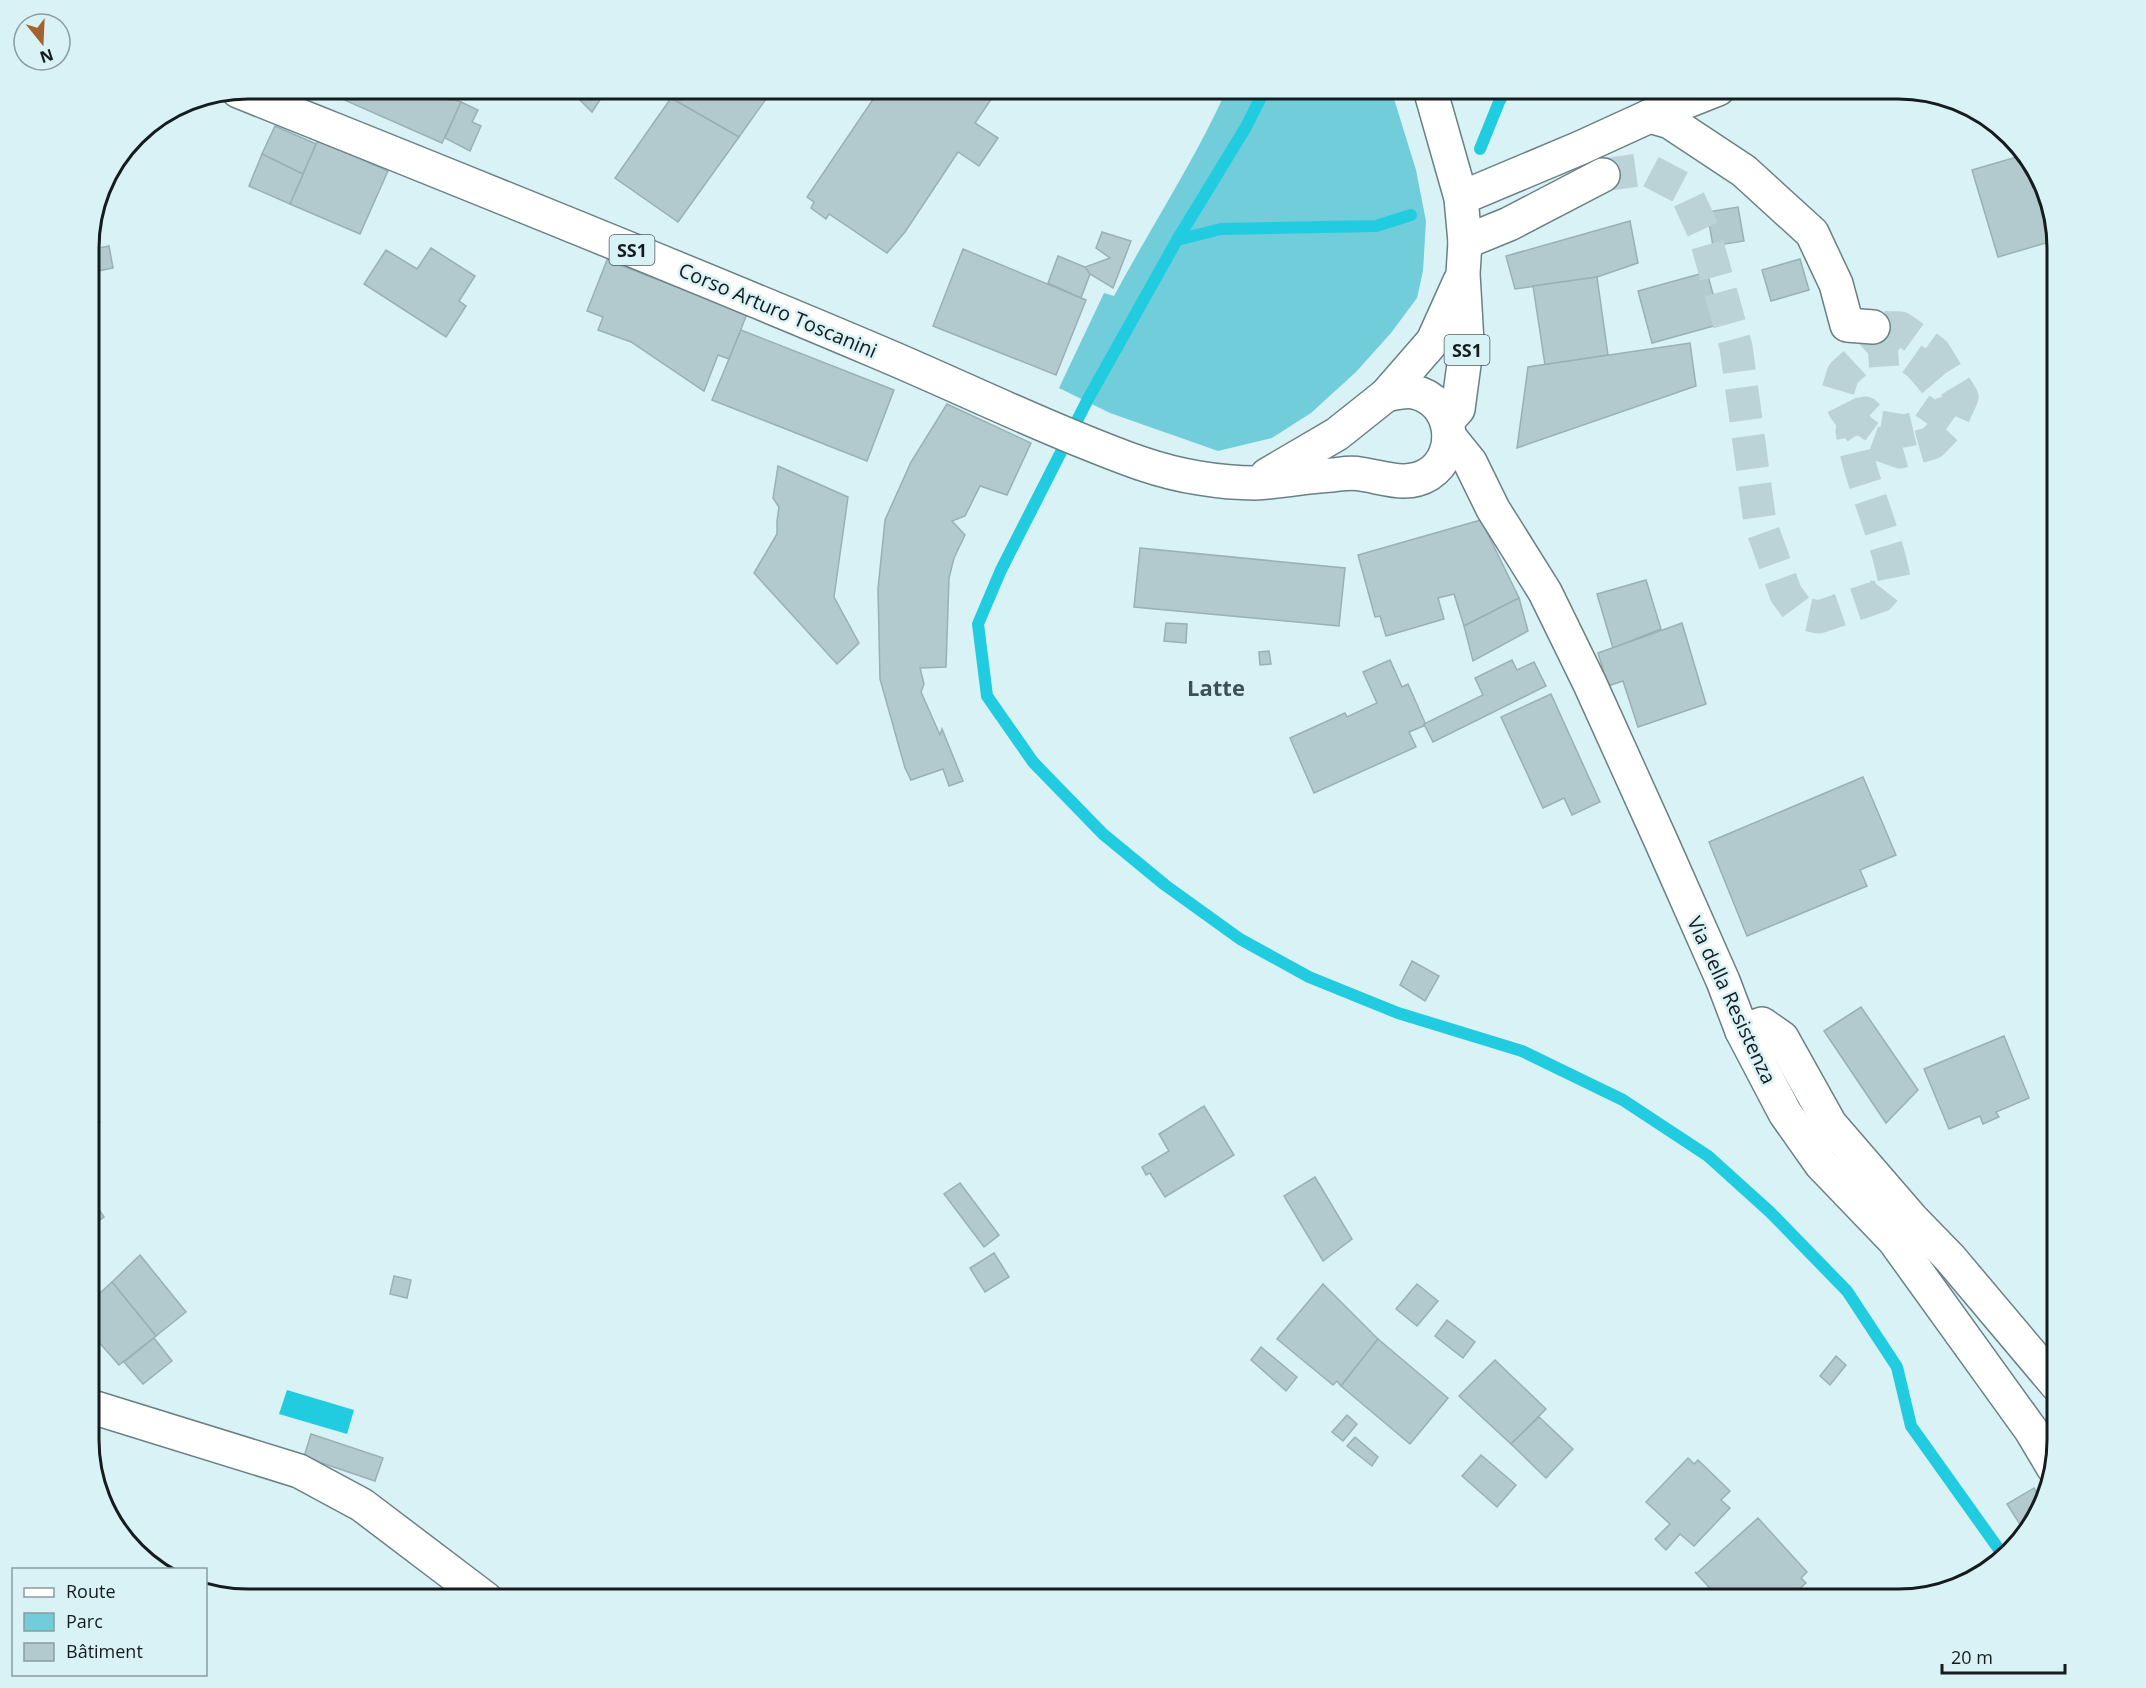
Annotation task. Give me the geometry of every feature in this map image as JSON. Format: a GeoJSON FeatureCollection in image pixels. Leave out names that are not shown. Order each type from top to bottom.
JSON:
{"type":"FeatureCollection","features":[{"type":"Feature","properties":{"kind":"main road","name":"Corso Arturo Toscanini"},"geometry":{"type":"LineString","coordinates":[[258,99],[745,296],[938,377],[1022,417],[1128,459],[1201,479],[1256,483],[1356,473],[1413,478]]}},
{"type":"Feature","properties":{"kind":"main road","name":"SS1"},"geometry":{"type":"LineString","coordinates":[[1413,478],[1440,465],[1447,451],[1448,429],[1458,410],[1467,342],[1461,198],[1433,99]]}},
{"type":"Feature","properties":{"kind":"main road"},"geometry":{"type":"LineString","coordinates":[[1461,198],[1691,99]]}},
{"type":"Feature","properties":{"kind":"main road"},"geometry":{"type":"LineString","coordinates":[[1650,116],[1671,122],[1744,171],[1812,234],[1836,284],[1847,325],[1873,327]]}},
{"type":"Feature","properties":{"kind":"main road"},"geometry":{"type":"LineString","coordinates":[[1464,258],[1509,224],[1603,175]]}},
{"type":"Feature","properties":{"kind":"main road","name":"SS1"},"geometry":{"type":"LineString","coordinates":[[1256,483],[1337,434],[1375,404],[1433,341],[1454,298],[1464,258]]}},
{"type":"Feature","properties":{"kind":"main road"},"geometry":{"type":"LineString","coordinates":[[1448,429],[1440,408],[1429,398],[1415,392],[1400,392],[1375,404],[1360,428],[1359,443],[1363,457],[1372,469],[1384,477],[1454,477],[1482,488]]}},
{"type":"Feature","properties":{"kind":"main road","name":"Via della Resistenza"},"geometry":{"type":"LineString","coordinates":[[1448,429],[1470,462],[1493,509],[1545,592],[1590,684],[1723,981],[1742,1031],[1785,1113],[1821,1164],[1894,1240],[2031,1430],[2046,1456]]}},
{"type":"Feature","properties":{"kind":"main road"},"geometry":{"type":"LineString","coordinates":[[1742,1031],[1762,1024],[1782,1038],[1830,1124],[2047,1371]]}},
{"type":"Feature","properties":{"kind":"main road"},"geometry":{"type":"LineString","coordinates":[[99,1409],[299,1471],[362,1505],[473,1589]]}},
{"type":"Feature","properties":{"kind":"green space"},"geometry":{"type":"Polygon","coordinates":[[[1222,99],[1394,99],[1416,170],[1426,221],[1423,271],[1417,298],[1391,333],[1356,372],[1311,413],[1272,438],[1218,451],[1110,413],[1059,388],[1104,293],[1114,296],[1187,168],[1222,99]]]}},
{"type":"Feature","properties":{"kind":"shaded area"},"geometry":{"type":"Polygon","coordinates":[[[287,1390],[354,1410],[347,1434],[279,1414],[287,1390]]]}},
{"type":"Feature","properties":{"kind":"building"},"geometry":{"type":"Polygon","coordinates":[[[342,99],[454,99],[461,102],[442,143],[342,99]]]}},
{"type":"Feature","properties":{"kind":"building"},"geometry":{"type":"Polygon","coordinates":[[[579,99],[600,99],[592,112],[579,99]]]}},
{"type":"Feature","properties":{"kind":"building"},"geometry":{"type":"Polygon","coordinates":[[[670,99],[739,137],[678,222],[615,178],[670,99]]]}},
{"type":"Feature","properties":{"kind":"building"},"geometry":{"type":"Polygon","coordinates":[[[673,99],[766,99],[739,137],[673,99]]]}},
{"type":"Feature","properties":{"kind":"building"},"geometry":{"type":"Polygon","coordinates":[[[873,99],[991,99],[975,123],[998,138],[979,166],[958,152],[905,232],[887,253],[829,214],[826,219],[811,208],[814,202],[807,197],[873,99]]]}},
{"type":"Feature","properties":{"kind":"building"},"geometry":{"type":"Polygon","coordinates":[[[461,102],[478,110],[472,122],[481,126],[470,151],[445,138],[461,102]]]}},
{"type":"Feature","properties":{"kind":"building"},"geometry":{"type":"Polygon","coordinates":[[[275,126],[316,144],[303,174],[262,154],[275,126]]]}},
{"type":"Feature","properties":{"kind":"building"},"geometry":{"type":"Polygon","coordinates":[[[318,140],[388,171],[360,234],[290,204],[318,140]]]}},
{"type":"Feature","properties":{"kind":"building"},"geometry":{"type":"Polygon","coordinates":[[[262,154],[303,174],[290,204],[249,186],[262,154]]]}},
{"type":"Feature","properties":{"kind":"building"},"geometry":{"type":"Polygon","coordinates":[[[2016,157],[2036,191],[2042,209],[2047,243],[1998,257],[1972,170],[2016,157]]]}},
{"type":"Feature","properties":{"kind":"building"},"geometry":{"type":"Polygon","coordinates":[[[1738,207],[1744,241],[1713,246],[1707,212],[1738,207]]]}},
{"type":"Feature","properties":{"kind":"building"},"geometry":{"type":"Polygon","coordinates":[[[1630,221],[1638,263],[1597,277],[1515,289],[1506,256],[1630,221]]]}},
{"type":"Feature","properties":{"kind":"building"},"geometry":{"type":"Polygon","coordinates":[[[1102,232],[1131,241],[1113,288],[1090,274],[1085,267],[1110,258],[1096,248],[1102,232]]]}},
{"type":"Feature","properties":{"kind":"building"},"geometry":{"type":"Polygon","coordinates":[[[109,246],[113,268],[99,271],[99,248],[109,246]]]}},
{"type":"Feature","properties":{"kind":"building"},"geometry":{"type":"Polygon","coordinates":[[[431,248],[475,276],[459,301],[466,306],[446,337],[364,284],[386,250],[417,269],[431,248]]]}},
{"type":"Feature","properties":{"kind":"building"},"geometry":{"type":"Polygon","coordinates":[[[963,249],[1086,300],[1056,375],[933,326],[963,249]]]}},
{"type":"Feature","properties":{"kind":"building"},"geometry":{"type":"Polygon","coordinates":[[[1058,256],[1085,267],[1090,274],[1081,298],[1048,283],[1058,256]]]}},
{"type":"Feature","properties":{"kind":"building"},"geometry":{"type":"Polygon","coordinates":[[[1800,259],[1809,290],[1771,301],[1762,270],[1800,259]]]}},
{"type":"Feature","properties":{"kind":"building"},"geometry":{"type":"Polygon","coordinates":[[[607,260],[747,314],[729,359],[718,355],[704,391],[631,342],[598,330],[603,317],[587,311],[607,260]]]}},
{"type":"Feature","properties":{"kind":"building"},"geometry":{"type":"Polygon","coordinates":[[[1707,272],[1721,324],[1652,343],[1638,291],[1707,272]]]}},
{"type":"Feature","properties":{"kind":"building"},"geometry":{"type":"Polygon","coordinates":[[[1597,277],[1608,355],[1545,365],[1533,286],[1597,277]]]}},
{"type":"Feature","properties":{"kind":"building"},"geometry":{"type":"Polygon","coordinates":[[[741,330],[894,390],[867,461],[712,400],[741,330]]]}},
{"type":"Feature","properties":{"kind":"building"},"geometry":{"type":"Polygon","coordinates":[[[1690,343],[1696,386],[1517,448],[1528,367],[1690,343]]]}},
{"type":"Feature","properties":{"kind":"building"},"geometry":{"type":"Polygon","coordinates":[[[947,404],[1031,443],[1007,495],[980,486],[965,516],[952,521],[965,535],[954,558],[949,578],[946,667],[920,668],[924,684],[921,692],[940,735],[942,729],[963,781],[949,786],[943,769],[911,780],[905,768],[880,679],[878,589],[885,520],[911,462],[947,404]]]}},
{"type":"Feature","properties":{"kind":"building"},"geometry":{"type":"Polygon","coordinates":[[[778,466],[848,497],[834,597],[859,643],[837,664],[754,573],[777,534],[779,507],[773,498],[778,466]]]}},
{"type":"Feature","properties":{"kind":"building"},"geometry":{"type":"Polygon","coordinates":[[[1481,520],[1519,598],[1464,626],[1454,594],[1438,598],[1444,619],[1386,636],[1380,616],[1375,617],[1358,555],[1481,520]]]}},
{"type":"Feature","properties":{"kind":"building"},"geometry":{"type":"Polygon","coordinates":[[[1140,548],[1345,568],[1339,626],[1134,607],[1140,548]]]}},
{"type":"Feature","properties":{"kind":"building"},"geometry":{"type":"Polygon","coordinates":[[[1646,580],[1661,629],[1613,648],[1597,594],[1646,580]]]}},
{"type":"Feature","properties":{"kind":"building"},"geometry":{"type":"Polygon","coordinates":[[[1519,598],[1528,631],[1473,661],[1464,626],[1519,598]]]}},
{"type":"Feature","properties":{"kind":"building"},"geometry":{"type":"Polygon","coordinates":[[[1166,623],[1187,624],[1186,643],[1164,641],[1166,623]]]}},
{"type":"Feature","properties":{"kind":"building"},"geometry":{"type":"Polygon","coordinates":[[[1682,623],[1706,704],[1638,727],[1623,681],[1608,686],[1598,653],[1682,623]]]}},
{"type":"Feature","properties":{"kind":"building"},"geometry":{"type":"Polygon","coordinates":[[[1269,651],[1271,664],[1260,665],[1259,652],[1269,651]]]}},
{"type":"Feature","properties":{"kind":"building"},"geometry":{"type":"Polygon","coordinates":[[[1390,660],[1402,687],[1408,684],[1426,725],[1409,732],[1416,747],[1314,793],[1290,738],[1345,713],[1347,717],[1377,703],[1363,672],[1390,660]]]}},
{"type":"Feature","properties":{"kind":"building"},"geometry":{"type":"Polygon","coordinates":[[[1512,660],[1517,670],[1534,662],[1546,686],[1433,742],[1424,724],[1483,695],[1475,678],[1512,660]]]}},
{"type":"Feature","properties":{"kind":"building"},"geometry":{"type":"Polygon","coordinates":[[[1551,694],[1600,802],[1572,815],[1564,798],[1543,808],[1501,717],[1551,694]]]}},
{"type":"Feature","properties":{"kind":"building"},"geometry":{"type":"Polygon","coordinates":[[[1863,777],[1896,855],[1860,870],[1867,886],[1747,936],[1709,842],[1863,777]]]}},
{"type":"Feature","properties":{"kind":"building"},"geometry":{"type":"Polygon","coordinates":[[[1412,961],[1439,976],[1425,1001],[1400,985],[1412,961]]]}},
{"type":"Feature","properties":{"kind":"building"},"geometry":{"type":"Polygon","coordinates":[[[1861,1007],[1918,1090],[1886,1123],[1824,1031],[1861,1007]]]}},
{"type":"Feature","properties":{"kind":"building"},"geometry":{"type":"Polygon","coordinates":[[[2004,1036],[2029,1098],[1996,1112],[1999,1117],[1983,1124],[1980,1116],[1949,1129],[1924,1069],[2004,1036]]]}},
{"type":"Feature","properties":{"kind":"building"},"geometry":{"type":"Polygon","coordinates":[[[1204,1106],[1234,1155],[1165,1197],[1150,1173],[1146,1175],[1142,1167],[1169,1151],[1159,1134],[1204,1106]]]}},
{"type":"Feature","properties":{"kind":"building"},"geometry":{"type":"Polygon","coordinates":[[[1315,1177],[1352,1239],[1323,1261],[1284,1196],[1315,1177]]]}},
{"type":"Feature","properties":{"kind":"building"},"geometry":{"type":"Polygon","coordinates":[[[960,1183],[999,1235],[984,1247],[944,1194],[960,1183]]]}},
{"type":"Feature","properties":{"kind":"building"},"geometry":{"type":"Polygon","coordinates":[[[99,1210],[104,1217],[99,1221],[99,1210]]]}},
{"type":"Feature","properties":{"kind":"building"},"geometry":{"type":"Polygon","coordinates":[[[994,1253],[1009,1277],[985,1292],[970,1268],[994,1253]]]}},
{"type":"Feature","properties":{"kind":"building"},"geometry":{"type":"Polygon","coordinates":[[[140,1255],[186,1312],[156,1336],[112,1282],[140,1255]]]}},
{"type":"Feature","properties":{"kind":"building"},"geometry":{"type":"Polygon","coordinates":[[[394,1276],[411,1280],[407,1298],[390,1294],[394,1276]]]}},
{"type":"Feature","properties":{"kind":"building"},"geometry":{"type":"Polygon","coordinates":[[[112,1282],[156,1336],[119,1365],[99,1342],[99,1294],[112,1282]]]}},
{"type":"Feature","properties":{"kind":"building"},"geometry":{"type":"Polygon","coordinates":[[[1323,1284],[1378,1339],[1341,1386],[1337,1381],[1333,1385],[1277,1339],[1323,1284]]]}},
{"type":"Feature","properties":{"kind":"building"},"geometry":{"type":"Polygon","coordinates":[[[1417,1284],[1438,1301],[1417,1326],[1396,1309],[1417,1284]]]}},
{"type":"Feature","properties":{"kind":"building"},"geometry":{"type":"Polygon","coordinates":[[[1447,1320],[1475,1342],[1463,1358],[1435,1336],[1447,1320]]]}},
{"type":"Feature","properties":{"kind":"building"},"geometry":{"type":"Polygon","coordinates":[[[154,1338],[172,1361],[143,1384],[124,1362],[154,1338]]]}},
{"type":"Feature","properties":{"kind":"building"},"geometry":{"type":"Polygon","coordinates":[[[1378,1339],[1448,1398],[1410,1444],[1341,1386],[1378,1339]]]}},
{"type":"Feature","properties":{"kind":"building"},"geometry":{"type":"Polygon","coordinates":[[[1261,1347],[1297,1377],[1286,1391],[1251,1360],[1261,1347]]]}},
{"type":"Feature","properties":{"kind":"building"},"geometry":{"type":"Polygon","coordinates":[[[1836,1356],[1846,1365],[1830,1385],[1820,1376],[1836,1356]]]}},
{"type":"Feature","properties":{"kind":"building"},"geometry":{"type":"Polygon","coordinates":[[[1495,1360],[1546,1409],[1511,1444],[1459,1396],[1495,1360]]]}},
{"type":"Feature","properties":{"kind":"building"},"geometry":{"type":"Polygon","coordinates":[[[1347,1415],[1357,1424],[1343,1441],[1332,1432],[1347,1415]]]}},
{"type":"Feature","properties":{"kind":"building"},"geometry":{"type":"Polygon","coordinates":[[[1539,1417],[1573,1449],[1546,1478],[1511,1444],[1539,1417]]]}},
{"type":"Feature","properties":{"kind":"building"},"geometry":{"type":"Polygon","coordinates":[[[311,1434],[383,1458],[375,1481],[304,1457],[311,1434]]]}},
{"type":"Feature","properties":{"kind":"building"},"geometry":{"type":"Polygon","coordinates":[[[1355,1437],[1378,1457],[1372,1466],[1347,1446],[1355,1437]]]}},
{"type":"Feature","properties":{"kind":"building"},"geometry":{"type":"Polygon","coordinates":[[[1481,1455],[1516,1485],[1497,1507],[1462,1476],[1481,1455]]]}},
{"type":"Feature","properties":{"kind":"building"},"geometry":{"type":"Polygon","coordinates":[[[1688,1458],[1694,1464],[1698,1460],[1730,1491],[1721,1500],[1730,1508],[1694,1546],[1680,1534],[1666,1550],[1655,1539],[1670,1524],[1646,1502],[1688,1458]]]}},
{"type":"Feature","properties":{"kind":"building"},"geometry":{"type":"Polygon","coordinates":[[[2034,1488],[2037,1493],[2020,1525],[2007,1504],[2034,1488]]]}},
{"type":"Feature","properties":{"kind":"building"},"geometry":{"type":"Polygon","coordinates":[[[1758,1518],[1807,1572],[1801,1578],[1806,1583],[1799,1589],[1711,1589],[1695,1572],[1697,1573],[1758,1518]]]}},
{"type":"Feature","properties":{"kind":"waterway"},"geometry":{"type":"LineString","coordinates":[[1260,99],[1246,127],[1177,240],[1088,399],[1001,570],[978,624],[987,696],[1033,762],[1103,834],[1165,885],[1240,939],[1309,977],[1398,1013],[1522,1051],[1623,1100],[1708,1156],[1770,1212],[1847,1291],[1897,1367],[1911,1426],[1999,1549]]}},
{"type":"Feature","properties":{"kind":"waterway"},"geometry":{"type":"LineString","coordinates":[[1480,149],[1501,99]]}},
{"type":"Feature","properties":{"kind":"waterway"},"geometry":{"type":"LineString","coordinates":[[1177,240],[1221,229],[1376,226],[1411,215]]}},
{"type":"Feature","properties":{"kind":"tunnel"},"geometry":{"type":"LineString","coordinates":[[1603,175],[1646,169],[1684,189],[1704,232],[1736,347],[1760,523],[1786,594],[1800,613],[1819,617],[1880,596],[1894,578],[1852,431],[1865,413],[1880,427],[1904,431],[1929,425],[1943,405],[1936,384],[1919,364],[1898,349],[1868,351],[1843,374],[1837,394],[1844,408],[1867,440],[1900,452],[1932,443],[1950,424],[1962,397],[1934,352],[1901,328],[1873,327]]}},
{"type":"Feature","properties":{"kind":"district","name":"Latte"},"geometry":{"type":"Point","coordinates":[1216,687]}}]}
